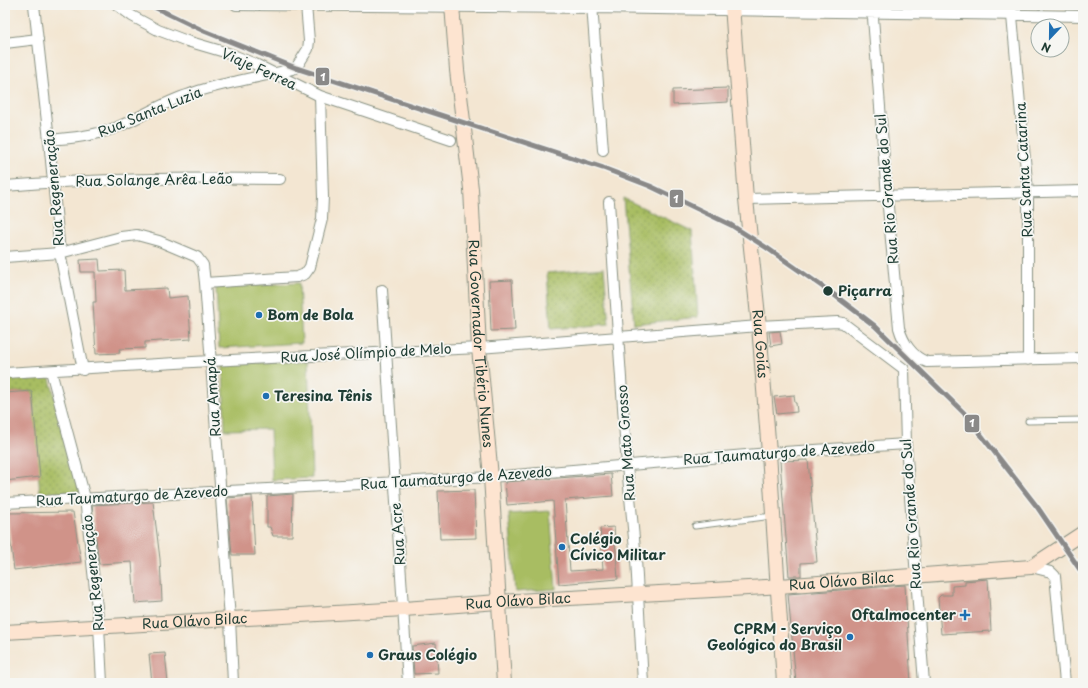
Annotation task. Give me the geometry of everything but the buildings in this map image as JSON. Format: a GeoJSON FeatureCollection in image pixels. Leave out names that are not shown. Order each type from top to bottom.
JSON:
{"type":"FeatureCollection","features":[{"type":"Feature","properties":{"kind":"street","name":"Rua Regeneração"},"geometry":{"type":"LineString","coordinates":[[34,5],[60,253],[83,370]]}},
{"type":"Feature","properties":{"kind":"street","name":"Viaje Ferrea"},"geometry":{"type":"LineString","coordinates":[[117,5],[132,16],[158,30],[187,41],[228,53],[255,64],[320,96],[451,140]]}},
{"type":"Feature","properties":{"kind":"street"},"geometry":{"type":"LineString","coordinates":[[236,5],[593,6],[1011,10],[1083,16]]}},
{"type":"Feature","properties":{"kind":"street","name":"Rua Santa Luzia"},"geometry":{"type":"LineString","coordinates":[[49,140],[85,137],[100,133],[188,94],[296,68],[308,49],[309,41],[306,6]]}},
{"type":"Feature","properties":{"kind":"street","name":"Rua Governador Tibério Nunes"},"geometry":{"type":"LineString","coordinates":[[452,6],[457,70],[471,190],[479,348],[491,477],[504,683]]}},
{"type":"Feature","properties":{"kind":"street"},"geometry":{"type":"LineString","coordinates":[[593,6],[603,150]]}},
{"type":"Feature","properties":{"kind":"street","name":"Rua Goiás"},"geometry":{"type":"LineString","coordinates":[[732,8],[746,199],[759,326],[769,453],[784,683]]}},
{"type":"Feature","properties":{"kind":"street","name":"Rua Rio Grande do Sul"},"geometry":{"type":"LineString","coordinates":[[872,9],[887,196],[899,328],[902,339],[917,356],[927,362],[1028,360]]}},
{"type":"Feature","properties":{"kind":"street","name":"Rua Santa Catarina"},"geometry":{"type":"LineString","coordinates":[[1011,10],[1028,192],[1028,360]]}},
{"type":"Feature","properties":{"kind":"street"},"geometry":{"type":"LineString","coordinates":[[5,43],[38,39]]}},
{"type":"Feature","properties":{"kind":"street"},"geometry":{"type":"LineString","coordinates":[[205,282],[297,277],[305,274],[310,267],[322,219],[323,197],[320,96]]}},
{"type":"Feature","properties":{"kind":"street","name":"Rua Solange Arêa Leão"},"geometry":{"type":"LineString","coordinates":[[5,186],[53,182],[164,178],[280,179]]}},
{"type":"Feature","properties":{"kind":"street"},"geometry":{"type":"LineString","coordinates":[[746,199],[1083,191]]}},
{"type":"Feature","properties":{"kind":"street","name":"Rua Mato Grosso"},"geometry":{"type":"LineString","coordinates":[[609,202],[627,466],[636,559],[643,683]]}},
{"type":"Feature","properties":{"kind":"street","name":"Rua Amapá"},"geometry":{"type":"LineString","coordinates":[[60,253],[121,237],[137,235],[159,241],[197,257],[202,265],[205,282],[230,619],[233,683]]}},
{"type":"Feature","properties":{"kind":"street"},"geometry":{"type":"LineString","coordinates":[[5,258],[60,253]]}},
{"type":"Feature","properties":{"kind":"street","name":"Rua Acre"},"geometry":{"type":"LineString","coordinates":[[382,290],[408,683]]}},
{"type":"Feature","properties":{"kind":"street","name":"Rua José Olímpio de Melo"},"geometry":{"type":"LineString","coordinates":[[5,373],[479,348],[759,326],[837,322],[843,323],[904,369]]}},
{"type":"Feature","properties":{"kind":"street"},"geometry":{"type":"LineString","coordinates":[[1028,360],[1083,358]]}},
{"type":"Feature","properties":{"kind":"street","name":"Rua Rio Grande do Sul"},"geometry":{"type":"LineString","coordinates":[[904,369],[906,444],[924,683]]}},
{"type":"Feature","properties":{"kind":"street","name":"Rua Regeneração"},"geometry":{"type":"LineString","coordinates":[[51,371],[85,498],[99,626],[102,683]]}},
{"type":"Feature","properties":{"kind":"street","name":"Rua Taumaturgo de Azevedo"},"geometry":{"type":"LineString","coordinates":[[5,503],[491,477],[769,453],[906,444]]}},
{"type":"Feature","properties":{"kind":"street"},"geometry":{"type":"LineString","coordinates":[[1031,567],[1083,532]]}},
{"type":"Feature","properties":{"kind":"street"},"geometry":{"type":"LineString","coordinates":[[1031,567],[1051,572],[1054,576],[1065,683]]}},
{"type":"Feature","properties":{"kind":"street","name":"Rua Olávo Bilac"},"geometry":{"type":"LineString","coordinates":[[5,632],[778,586],[1031,567]]}},
{"type":"Feature","properties":{"kind":"lane"},"geometry":{"type":"LineString","coordinates":[[1028,421],[1083,420]]}},
{"type":"Feature","properties":{"kind":"lane"},"geometry":{"type":"LineString","coordinates":[[695,526],[773,516]]}},
{"type":"Feature","properties":{"kind":"green space"},"geometry":{"type":"Polygon","coordinates":[[[623,198],[692,231],[698,317],[634,324],[623,198]]]}},
{"type":"Feature","properties":{"kind":"green space"},"geometry":{"type":"Polygon","coordinates":[[[604,268],[609,324],[551,329],[547,273],[604,268]]]}},
{"type":"Feature","properties":{"kind":"green space","name":"Bom de Bola"},"geometry":{"type":"Polygon","coordinates":[[[299,283],[302,343],[219,348],[216,287],[299,283]]]}},
{"type":"Feature","properties":{"kind":"green space","name":"Teresina Tênis"},"geometry":{"type":"Polygon","coordinates":[[[308,361],[312,478],[272,480],[270,429],[225,430],[223,364],[308,361]]]}},
{"type":"Feature","properties":{"kind":"green space"},"geometry":{"type":"Polygon","coordinates":[[[49,375],[80,492],[40,495],[32,391],[5,393],[5,379],[49,375]]]}},
{"type":"Feature","properties":{"kind":"green space"},"geometry":{"type":"Polygon","coordinates":[[[550,511],[556,589],[515,592],[509,514],[550,511]]]}},
{"type":"Feature","properties":{"kind":"transit line","name":"1"},"geometry":{"type":"LineString","coordinates":[[150,5],[204,31],[296,68],[603,168],[650,186],[731,225],[833,294],[875,326],[964,413],[1038,508],[1083,574]]}},
{"type":"Feature","properties":{"kind":"place","name":"Piçarra"},"geometry":{"type":"Point","coordinates":[828,291]}},
{"type":"Feature","properties":{"kind":"place","name":"Bom de Bola"},"geometry":{"type":"Point","coordinates":[259,315]}},
{"type":"Feature","properties":{"kind":"place","name":"Teresina Tênis"},"geometry":{"type":"Point","coordinates":[266,396]}},
{"type":"Feature","properties":{"kind":"place","name":"Colégio Cívico Militar"},"geometry":{"type":"Point","coordinates":[562,547]}},
{"type":"Feature","properties":{"kind":"place","name":"Oftalmocenter"},"geometry":{"type":"Point","coordinates":[965,615]}},
{"type":"Feature","properties":{"kind":"place","name":"CPRM - Serviço Geológico do Brasil"},"geometry":{"type":"Point","coordinates":[850,637]}},
{"type":"Feature","properties":{"kind":"place","name":"Graus Colégio"},"geometry":{"type":"Point","coordinates":[370,655]}}]}
